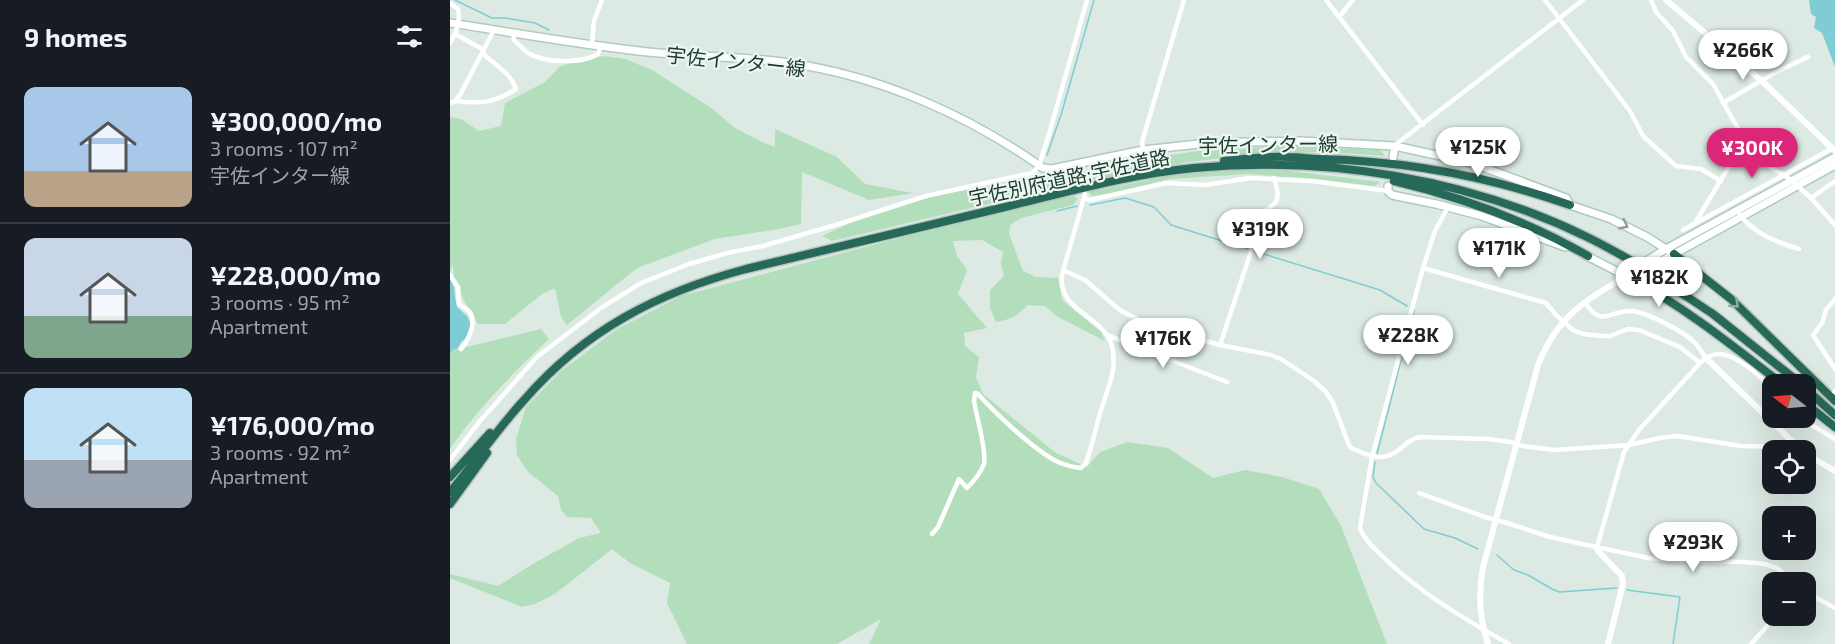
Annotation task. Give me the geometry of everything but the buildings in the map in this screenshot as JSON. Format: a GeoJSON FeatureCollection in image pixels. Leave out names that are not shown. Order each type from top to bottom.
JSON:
{"type":"FeatureCollection","features":[{"type":"Feature","properties":{"kind":"highway"},"geometry":{"type":"LineString","coordinates":[[1153,174],[1173,168],[1243,159],[1286,157],[1366,160],[1457,173],[1543,195],[1570,205]]}},
{"type":"Feature","properties":{"kind":"highway","name":"宇佐別府道路;宇佐道路"},"geometry":{"type":"LineString","coordinates":[[450,492],[525,399],[556,367],[608,327],[644,306],[694,284],[746,269],[1112,181],[1191,169],[1302,165],[1380,174],[1458,189],[1510,206],[1587,237],[1654,274],[1713,314],[1788,374]]}},
{"type":"Feature","properties":{"kind":"highway"},"geometry":{"type":"LineString","coordinates":[[1380,174],[1393,181],[1437,191],[1491,210],[1552,236],[1588,256]]}},
{"type":"Feature","properties":{"kind":"highway"},"geometry":{"type":"LineString","coordinates":[[1670,251],[1731,299],[1834,394]]}},
{"type":"Feature","properties":{"kind":"highway"},"geometry":{"type":"LineString","coordinates":[[1626,276],[1699,321],[1769,374]]}},
{"type":"Feature","properties":{"kind":"highway"},"geometry":{"type":"LineString","coordinates":[[1816,398],[1835,415]]}},
{"type":"Feature","properties":{"kind":"highway"},"geometry":{"type":"LineString","coordinates":[[450,477],[525,399]]}},
{"type":"Feature","properties":{"kind":"highway"},"geometry":{"type":"LineString","coordinates":[[450,504],[525,399]]}},
{"type":"Feature","properties":{"kind":"highway"},"geometry":{"type":"LineString","coordinates":[[1816,412],[1835,427]]}},
{"type":"Feature","properties":{"kind":"main road","name":"宇佐インター線"},"geometry":{"type":"LineString","coordinates":[[450,23],[666,54],[779,62],[852,77],[928,103],[984,131],[1043,168],[1053,169],[1143,150],[1208,143],[1262,141],[1395,146],[1472,163],[1566,198],[1570,205],[1611,219],[1670,251]]}},
{"type":"Feature","properties":{"kind":"main road"},"geometry":{"type":"LineString","coordinates":[[1393,157],[1395,146]]}},
{"type":"Feature","properties":{"kind":"main road"},"geometry":{"type":"LineString","coordinates":[[1388,189],[1392,195],[1482,216],[1588,256],[1626,276],[1640,273],[1670,251],[1737,210],[1835,157]]}},
{"type":"Feature","properties":{"kind":"main road"},"geometry":{"type":"LineString","coordinates":[[1737,210],[1797,186],[1835,165]]}},
{"type":"Feature","properties":{"kind":"street"},"geometry":{"type":"LineString","coordinates":[[592,44],[594,21],[602,0]]}},
{"type":"Feature","properties":{"kind":"street"},"geometry":{"type":"LineString","coordinates":[[450,460],[480,421],[537,357],[601,308],[641,283],[689,264],[763,246],[926,196],[1032,173],[1039,165],[1087,0]]}},
{"type":"Feature","properties":{"kind":"street"},"geometry":{"type":"LineString","coordinates":[[1143,150],[1142,142],[1184,0]]}},
{"type":"Feature","properties":{"kind":"street"},"geometry":{"type":"LineString","coordinates":[[1326,0],[1423,125]]}},
{"type":"Feature","properties":{"kind":"street"},"geometry":{"type":"LineString","coordinates":[[1339,17],[1353,0]]}},
{"type":"Feature","properties":{"kind":"street"},"geometry":{"type":"LineString","coordinates":[[1545,0],[1630,111],[1643,136],[1676,166],[1701,169],[1721,181]]}},
{"type":"Feature","properties":{"kind":"street"},"geometry":{"type":"LineString","coordinates":[[1395,146],[1583,0]]}},
{"type":"Feature","properties":{"kind":"street"},"geometry":{"type":"LineString","coordinates":[[1651,0],[1656,12],[1673,31],[1684,53],[1713,84],[1746,144],[1755,155],[1791,180],[1811,198],[1835,225]]}},
{"type":"Feature","properties":{"kind":"street"},"geometry":{"type":"LineString","coordinates":[[1666,0],[1762,81],[1834,149],[1783,175],[1737,210],[1695,223],[1683,230]]}},
{"type":"Feature","properties":{"kind":"street"},"geometry":{"type":"LineString","coordinates":[[450,3],[458,9],[458,24],[450,43]]}},
{"type":"Feature","properties":{"kind":"street"},"geometry":{"type":"LineString","coordinates":[[455,34],[483,52],[510,76],[516,89],[495,101],[479,103],[452,102],[483,52],[494,30]]}},
{"type":"Feature","properties":{"kind":"street"},"geometry":{"type":"LineString","coordinates":[[513,33],[515,41],[526,51],[551,60],[590,58],[598,54],[601,46]]}},
{"type":"Feature","properties":{"kind":"street"},"geometry":{"type":"LineString","coordinates":[[1724,103],[1808,57]]}},
{"type":"Feature","properties":{"kind":"street"},"geometry":{"type":"LineString","coordinates":[[1695,223],[1733,159],[1746,144]]}},
{"type":"Feature","properties":{"kind":"street"},"geometry":{"type":"LineString","coordinates":[[1078,163],[1080,172]]}},
{"type":"Feature","properties":{"kind":"street"},"geometry":{"type":"LineString","coordinates":[[1227,382],[1107,335],[1067,299],[1061,281],[1085,196],[1090,200],[1166,183],[1206,185],[1250,178],[1274,178],[1388,189]]}},
{"type":"Feature","properties":{"kind":"street"},"geometry":{"type":"LineString","coordinates":[[1220,345],[1263,216],[1267,208],[1276,203],[1278,199],[1274,178]]}},
{"type":"Feature","properties":{"kind":"street"},"geometry":{"type":"LineString","coordinates":[[1811,198],[1835,181]]}},
{"type":"Feature","properties":{"kind":"street"},"geometry":{"type":"LineString","coordinates":[[1448,207],[1435,231],[1423,268],[1372,457],[1360,528],[1363,535],[1398,572],[1469,621],[1509,644]]}},
{"type":"Feature","properties":{"kind":"street"},"geometry":{"type":"LineString","coordinates":[[1737,210],[1751,228],[1799,249]]}},
{"type":"Feature","properties":{"kind":"street"},"geometry":{"type":"LineString","coordinates":[[1423,268],[1546,303],[1573,330],[1583,334],[1610,336],[1628,329],[1640,330],[1680,347],[1700,363]]}},
{"type":"Feature","properties":{"kind":"street"},"geometry":{"type":"LineString","coordinates":[[1063,270],[1085,280],[1131,316],[1158,328],[1281,359],[1314,381],[1327,393],[1351,448],[1372,457],[1387,457],[1412,439],[1420,437],[1488,439],[1555,450],[1629,445],[1677,436],[1741,446],[1762,447]]}},
{"type":"Feature","properties":{"kind":"street"},"geometry":{"type":"LineString","coordinates":[[450,275],[458,287],[459,304],[472,317],[469,336],[462,349]]}},
{"type":"Feature","properties":{"kind":"street"},"geometry":{"type":"LineString","coordinates":[[1488,644],[1482,628],[1479,606],[1481,577],[1542,356],[1564,320],[1584,302],[1626,276]]}},
{"type":"Feature","properties":{"kind":"street"},"geometry":{"type":"LineString","coordinates":[[1835,299],[1826,310],[1822,323],[1813,335],[1835,369]]}},
{"type":"Feature","properties":{"kind":"street"},"geometry":{"type":"LineString","coordinates":[[1584,302],[1599,317],[1632,311],[1648,315],[1689,338],[1706,358],[1791,440]]}},
{"type":"Feature","properties":{"kind":"street"},"geometry":{"type":"LineString","coordinates":[[932,534],[938,526],[959,479],[967,488],[984,464],[974,401],[975,393],[1026,439],[1057,462],[1081,468],[1086,463],[1113,371],[1112,350],[1107,335]]}},
{"type":"Feature","properties":{"kind":"street"},"geometry":{"type":"LineString","coordinates":[[1608,644],[1623,584],[1622,576],[1598,551],[1598,547],[1624,452],[1639,430],[1706,358],[1717,354],[1736,359],[1762,379]]}},
{"type":"Feature","properties":{"kind":"street"},"geometry":{"type":"LineString","coordinates":[[1816,427],[1835,439]]}},
{"type":"Feature","properties":{"kind":"street"},"geometry":{"type":"LineString","coordinates":[[1816,460],[1835,471]]}},
{"type":"Feature","properties":{"kind":"street"},"geometry":{"type":"LineString","coordinates":[[1419,493],[1550,537],[1648,558],[1765,564],[1782,572]]}},
{"type":"Feature","properties":{"kind":"street"},"geometry":{"type":"LineString","coordinates":[[1816,598],[1835,608]]}},
{"type":"Feature","properties":{"kind":"street"},"geometry":{"type":"LineString","coordinates":[[1751,644],[1768,626]]}},
{"type":"Feature","properties":{"kind":"green space"},"geometry":{"type":"Polygon","coordinates":[[[605,56],[625,59],[652,70],[710,107],[735,128],[764,143],[775,147],[775,129],[837,157],[865,184],[913,193],[869,200],[802,172],[801,224],[715,239],[637,268],[567,325],[561,317],[555,288],[542,294],[505,324],[478,324],[458,287],[453,264],[450,272],[450,117],[461,119],[479,131],[501,126],[505,103],[545,82],[559,67],[605,56]]]}},
{"type":"Feature","properties":{"kind":"green space"},"geometry":{"type":"Polygon","coordinates":[[[1294,146],[1380,150],[1385,156],[1324,152],[1266,154],[1187,162],[1017,197],[832,241],[822,236],[890,205],[974,188],[1085,172],[1113,164],[1204,150],[1294,146]]]}},
{"type":"Feature","properties":{"kind":"green space"},"geometry":{"type":"Polygon","coordinates":[[[1253,169],[1381,182],[1374,186],[1247,174],[1170,179],[1110,194],[1092,196],[1088,192],[1175,175],[1253,169]]]}},
{"type":"Feature","properties":{"kind":"green space"},"geometry":{"type":"Polygon","coordinates":[[[1074,196],[1078,199],[1073,205],[1021,218],[1010,225],[1009,234],[1023,271],[1036,277],[1058,278],[1062,300],[1101,332],[1105,341],[1058,317],[1045,306],[1028,305],[1014,317],[996,322],[990,308],[990,290],[1004,276],[1001,263],[1003,252],[982,240],[953,241],[957,256],[967,270],[958,294],[987,328],[964,333],[965,346],[979,357],[976,377],[983,394],[1056,453],[1087,467],[1100,452],[1127,442],[1168,448],[1213,478],[1245,470],[1282,477],[1319,489],[1341,526],[1387,644],[869,644],[881,619],[837,644],[687,644],[667,603],[670,583],[630,563],[612,549],[555,594],[535,604],[522,607],[450,578],[450,574],[498,586],[579,538],[601,533],[591,518],[567,517],[561,510],[558,496],[527,471],[517,455],[516,439],[526,407],[561,371],[617,329],[681,296],[918,233],[1074,196]]]}},
{"type":"Feature","properties":{"kind":"green space"},"geometry":{"type":"Polygon","coordinates":[[[541,329],[549,339],[496,391],[450,449],[450,351],[541,329]]]}},
{"type":"Feature","properties":{"kind":"water"},"geometry":{"type":"Polygon","coordinates":[[[1809,0],[1835,0],[1835,67],[1822,33],[1814,28],[1816,17],[1811,14],[1809,0]]]}},
{"type":"Feature","properties":{"kind":"water"},"geometry":{"type":"Polygon","coordinates":[[[450,279],[454,287],[457,307],[467,316],[471,324],[466,339],[450,354],[450,279]]]}},
{"type":"Feature","properties":{"kind":"waterway"},"geometry":{"type":"LineString","coordinates":[[455,0],[492,18],[535,23],[549,30]]}},
{"type":"Feature","properties":{"kind":"waterway"},"geometry":{"type":"LineString","coordinates":[[1047,155],[1094,0]]}},
{"type":"Feature","properties":{"kind":"waterway"},"geometry":{"type":"LineString","coordinates":[[1090,205],[1125,198],[1154,207],[1171,225],[1248,249]]}},
{"type":"Feature","properties":{"kind":"waterway"},"geometry":{"type":"LineString","coordinates":[[1057,211],[1077,206]]}},
{"type":"Feature","properties":{"kind":"waterway"},"geometry":{"type":"LineString","coordinates":[[1254,251],[1380,290],[1407,306]]}},
{"type":"Feature","properties":{"kind":"waterway"},"geometry":{"type":"LineString","coordinates":[[1377,454],[1414,310]]}},
{"type":"Feature","properties":{"kind":"waterway"},"geometry":{"type":"LineString","coordinates":[[1375,462],[1373,477],[1376,483],[1424,529],[1455,538],[1478,549]]}},
{"type":"Feature","properties":{"kind":"waterway"},"geometry":{"type":"LineString","coordinates":[[1497,555],[1514,570],[1559,592],[1617,588]]}},
{"type":"Feature","properties":{"kind":"waterway"},"geometry":{"type":"LineString","coordinates":[[1627,590],[1680,597],[1673,644]]}},
{"type":"Feature","properties":{"kind":"tunnel"},"geometry":{"type":"LineString","coordinates":[[1081,172],[1084,188]]}},
{"type":"Feature","properties":{"kind":"tunnel"},"geometry":{"type":"LineString","coordinates":[[1816,410],[1831,395]]}}]}
